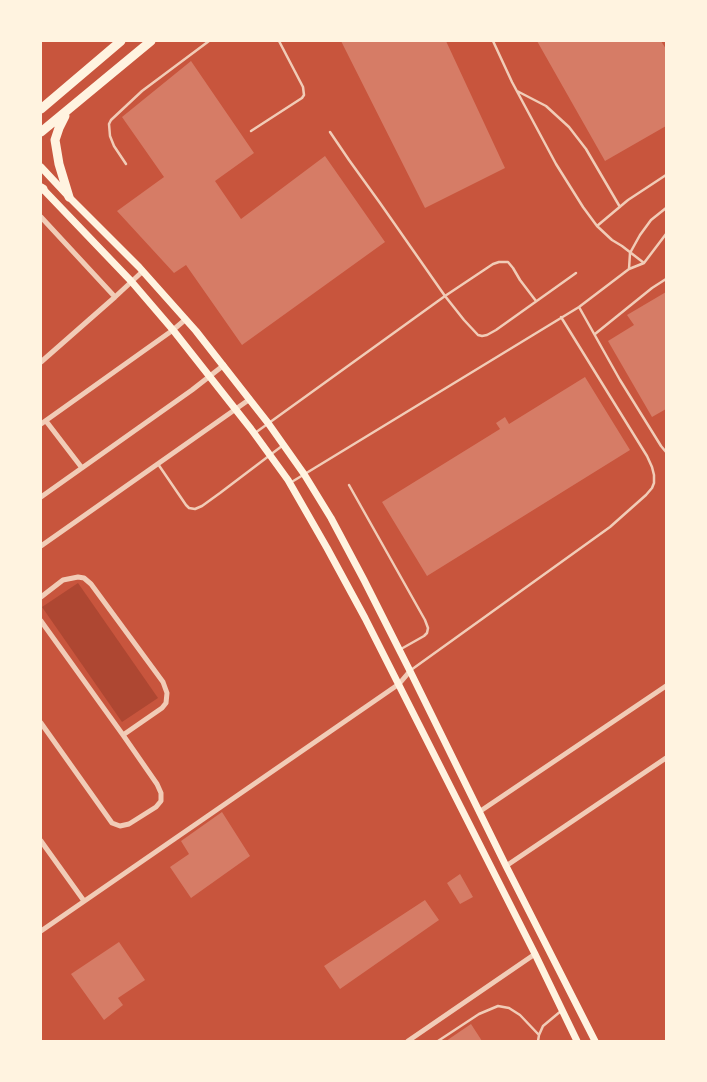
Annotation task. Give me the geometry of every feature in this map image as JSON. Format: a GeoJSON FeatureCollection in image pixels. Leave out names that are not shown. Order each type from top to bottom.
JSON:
{"type":"FeatureCollection","features":[{"type":"Feature","properties":{"kind":"highway"},"geometry":{"type":"LineString","coordinates":[[41,109],[122,41]]}},
{"type":"Feature","properties":{"kind":"highway"},"geometry":{"type":"LineString","coordinates":[[41,132],[151,41]]}},
{"type":"Feature","properties":{"kind":"highway"},"geometry":{"type":"LineString","coordinates":[[41,102],[59,95]]}},
{"type":"Feature","properties":{"kind":"highway"},"geometry":{"type":"LineString","coordinates":[[67,112],[55,140],[59,164],[69,197]]}},
{"type":"Feature","properties":{"kind":"main road"},"geometry":{"type":"LineString","coordinates":[[41,167],[143,271],[186,319],[250,399],[304,474],[351,555],[400,650],[479,812],[595,1041]]}},
{"type":"Feature","properties":{"kind":"main road"},"geometry":{"type":"LineString","coordinates":[[42,188],[131,281],[173,330],[210,376],[290,484],[349,587],[399,684],[577,1041]]}},
{"type":"Feature","properties":{"kind":"street"},"geometry":{"type":"LineString","coordinates":[[41,217],[115,298]]}},
{"type":"Feature","properties":{"kind":"street"},"geometry":{"type":"LineString","coordinates":[[41,362],[115,298],[143,271]]}},
{"type":"Feature","properties":{"kind":"street"},"geometry":{"type":"LineString","coordinates":[[82,468],[44,422],[186,319]]}},
{"type":"Feature","properties":{"kind":"street"},"geometry":{"type":"LineString","coordinates":[[41,497],[192,390],[224,365]]}},
{"type":"Feature","properties":{"kind":"street"},"geometry":{"type":"LineString","coordinates":[[41,546],[250,399]]}},
{"type":"Feature","properties":{"kind":"street"},"geometry":{"type":"LineString","coordinates":[[41,597],[63,580],[74,577],[84,578],[163,682],[167,700],[164,705],[124,735]]}},
{"type":"Feature","properties":{"kind":"street"},"geometry":{"type":"LineString","coordinates":[[41,621],[124,735],[157,784],[162,793],[161,801],[156,807],[129,824],[117,826],[112,823],[41,723]]}},
{"type":"Feature","properties":{"kind":"street"},"geometry":{"type":"LineString","coordinates":[[41,931],[399,684],[410,671]]}},
{"type":"Feature","properties":{"kind":"street"},"geometry":{"type":"LineString","coordinates":[[479,812],[666,686]]}},
{"type":"Feature","properties":{"kind":"street"},"geometry":{"type":"LineString","coordinates":[[506,866],[666,758]]}},
{"type":"Feature","properties":{"kind":"street"},"geometry":{"type":"LineString","coordinates":[[41,841],[84,901]]}},
{"type":"Feature","properties":{"kind":"street"},"geometry":{"type":"LineString","coordinates":[[408,1041],[535,954]]}},
{"type":"Feature","properties":{"kind":"lane"},"geometry":{"type":"LineString","coordinates":[[126,164],[114,146],[108,124],[142,91],[209,41]]}},
{"type":"Feature","properties":{"kind":"lane"},"geometry":{"type":"LineString","coordinates":[[251,131],[304,95],[303,87],[279,41]]}},
{"type":"Feature","properties":{"kind":"lane"},"geometry":{"type":"LineString","coordinates":[[493,41],[556,164],[583,207],[597,226],[612,240],[644,263]]}},
{"type":"Feature","properties":{"kind":"lane"},"geometry":{"type":"LineString","coordinates":[[517,91],[546,106],[569,128],[586,148],[620,207]]}},
{"type":"Feature","properties":{"kind":"lane"},"geometry":{"type":"LineString","coordinates":[[330,132],[446,296],[478,335],[487,335],[496,330],[576,273]]}},
{"type":"Feature","properties":{"kind":"lane"},"geometry":{"type":"LineString","coordinates":[[597,226],[620,207],[666,175]]}},
{"type":"Feature","properties":{"kind":"lane"},"geometry":{"type":"LineString","coordinates":[[629,269],[630,252],[640,235],[652,220],[666,208]]}},
{"type":"Feature","properties":{"kind":"lane"},"geometry":{"type":"LineString","coordinates":[[290,484],[579,307],[629,269],[644,263],[666,234]]}},
{"type":"Feature","properties":{"kind":"lane"},"geometry":{"type":"LineString","coordinates":[[254,434],[493,264],[508,262],[536,301]]}},
{"type":"Feature","properties":{"kind":"lane"},"geometry":{"type":"LineString","coordinates":[[595,334],[666,279]]}},
{"type":"Feature","properties":{"kind":"lane"},"geometry":{"type":"LineString","coordinates":[[579,307],[666,452]]}},
{"type":"Feature","properties":{"kind":"lane"},"geometry":{"type":"LineString","coordinates":[[410,671],[610,527],[652,488],[654,475],[647,456],[562,317]]}},
{"type":"Feature","properties":{"kind":"lane"},"geometry":{"type":"LineString","coordinates":[[158,464],[186,506],[196,509],[220,494],[284,445]]}},
{"type":"Feature","properties":{"kind":"lane"},"geometry":{"type":"LineString","coordinates":[[349,485],[428,628],[424,636],[400,650]]}},
{"type":"Feature","properties":{"kind":"lane"},"geometry":{"type":"LineString","coordinates":[[438,1041],[480,1014],[498,1006],[509,1008],[539,1035]]}},
{"type":"Feature","properties":{"kind":"lane"},"geometry":{"type":"LineString","coordinates":[[538,1041],[543,1026],[562,1010]]}},
{"type":"Feature","properties":{"kind":"shaded area"},"geometry":{"type":"Polygon","coordinates":[[[78,583],[158,698],[122,722],[42,607],[78,583]]]}},
{"type":"Feature","properties":{"kind":"building"},"geometry":{"type":"Polygon","coordinates":[[[341,41],[446,41],[505,168],[425,208],[341,41]]]}},
{"type":"Feature","properties":{"kind":"building"},"geometry":{"type":"Polygon","coordinates":[[[537,41],[661,41],[666,49],[666,126],[605,161],[537,41]]]}},
{"type":"Feature","properties":{"kind":"building"},"geometry":{"type":"Polygon","coordinates":[[[191,61],[254,153],[215,181],[241,219],[325,156],[385,242],[242,345],[186,265],[174,273],[117,211],[164,177],[122,117],[191,61]]]}},
{"type":"Feature","properties":{"kind":"building"},"geometry":{"type":"Polygon","coordinates":[[[666,292],[666,409],[652,417],[608,341],[634,325],[627,315],[666,292]]]}},
{"type":"Feature","properties":{"kind":"building"},"geometry":{"type":"Polygon","coordinates":[[[585,377],[630,450],[427,576],[382,502],[500,429],[496,423],[505,417],[509,424],[585,377]]]}},
{"type":"Feature","properties":{"kind":"building"},"geometry":{"type":"Polygon","coordinates":[[[222,812],[250,856],[191,898],[170,867],[189,854],[181,841],[222,812]]]}},
{"type":"Feature","properties":{"kind":"building"},"geometry":{"type":"Polygon","coordinates":[[[460,874],[473,897],[460,904],[447,883],[460,874]]]}},
{"type":"Feature","properties":{"kind":"building"},"geometry":{"type":"Polygon","coordinates":[[[425,900],[439,920],[340,989],[324,966],[425,900]]]}},
{"type":"Feature","properties":{"kind":"building"},"geometry":{"type":"Polygon","coordinates":[[[119,942],[145,980],[118,998],[123,1005],[104,1020],[71,974],[119,942]]]}},
{"type":"Feature","properties":{"kind":"building"},"geometry":{"type":"Polygon","coordinates":[[[471,1024],[482,1041],[446,1041],[471,1024]]]}}]}
